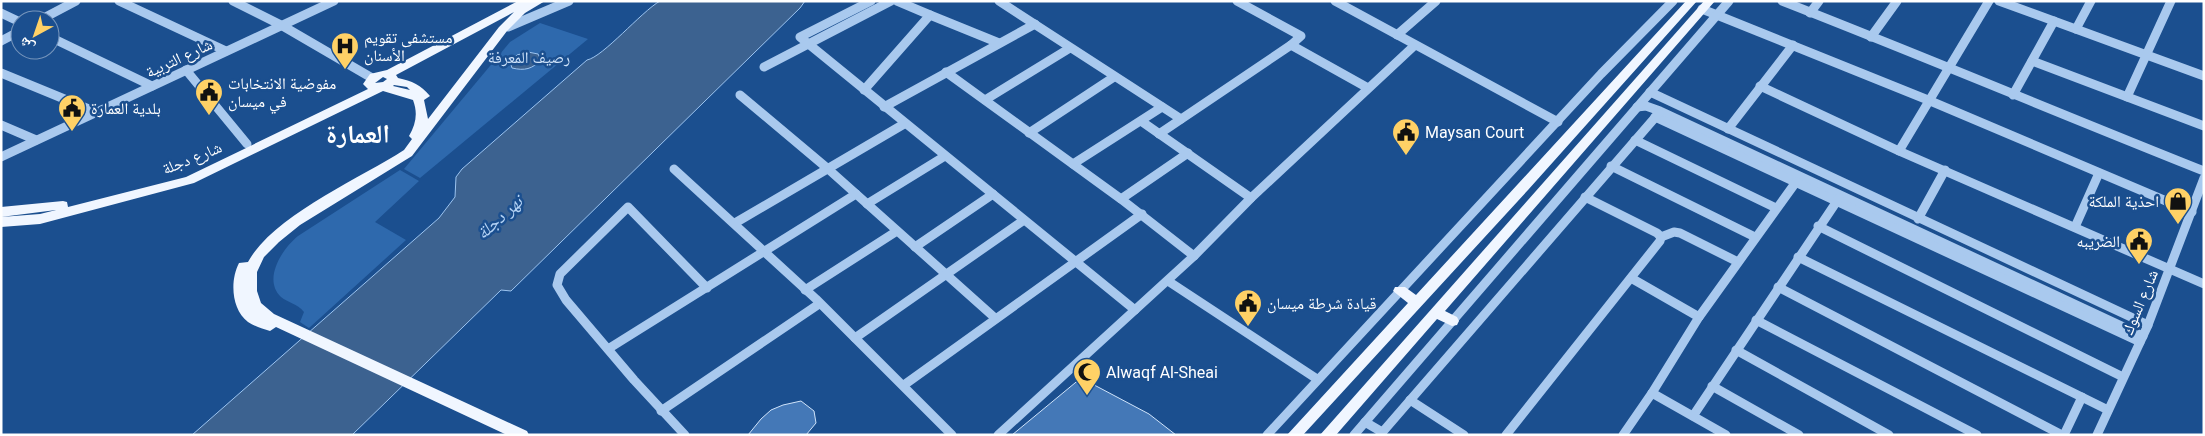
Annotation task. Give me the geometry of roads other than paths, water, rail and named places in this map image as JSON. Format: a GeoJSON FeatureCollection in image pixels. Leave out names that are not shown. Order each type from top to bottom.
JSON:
{"type":"FeatureCollection","features":[{"type":"Feature","properties":{"kind":"main road","name":"شارع دجلة"},"geometry":{"type":"LineString","coordinates":[[2,219],[186,173],[382,82],[523,6],[540,1]]}},
{"type":"Feature","properties":{"kind":"main road"},"geometry":{"type":"LineString","coordinates":[[1294,435],[1524,187],[1687,3]]}},
{"type":"Feature","properties":{"kind":"main road"},"geometry":{"type":"LineString","coordinates":[[1327,435],[1706,5]]}},
{"type":"Feature","properties":{"kind":"main road"},"geometry":{"type":"LineString","coordinates":[[509,435],[423,394],[252,318],[244,305],[240,284],[243,268],[267,236],[292,218],[387,163],[405,150],[523,6]]}},
{"type":"Feature","properties":{"kind":"main road","name":"شارع دجلة"},"geometry":{"type":"LineString","coordinates":[[2,219],[40,219],[190,180],[352,101],[382,82]]}},
{"type":"Feature","properties":{"kind":"main road"},"geometry":{"type":"LineString","coordinates":[[382,82],[418,98],[423,129]]}},
{"type":"Feature","properties":{"kind":"main road"},"geometry":{"type":"LineString","coordinates":[[382,82],[410,84],[424,95],[430,117],[423,129],[408,153],[392,165],[309,213],[272,240],[251,267],[249,286],[252,301],[259,312],[269,318],[522,435]]}},
{"type":"Feature","properties":{"kind":"main road"},"geometry":{"type":"LineString","coordinates":[[352,101],[391,97],[409,101],[421,108]]}},
{"type":"Feature","properties":{"kind":"main road"},"geometry":{"type":"LineString","coordinates":[[1400,291],[1416,302]]}},
{"type":"Feature","properties":{"kind":"main road"},"geometry":{"type":"LineString","coordinates":[[1435,312],[1452,321]]}},
{"type":"Feature","properties":{"kind":"street"},"geometry":{"type":"LineString","coordinates":[[59,10],[76,1]]}},
{"type":"Feature","properties":{"kind":"street"},"geometry":{"type":"LineString","coordinates":[[119,1],[226,51]]}},
{"type":"Feature","properties":{"kind":"street","name":"شارع التربية"},"geometry":{"type":"LineString","coordinates":[[1,157],[334,1]]}},
{"type":"Feature","properties":{"kind":"street"},"geometry":{"type":"LineString","coordinates":[[503,29],[515,22],[568,1]]}},
{"type":"Feature","properties":{"kind":"street"},"geometry":{"type":"LineString","coordinates":[[764,67],[804,40],[871,1]]}},
{"type":"Feature","properties":{"kind":"street"},"geometry":{"type":"LineString","coordinates":[[804,40],[891,1]]}},
{"type":"Feature","properties":{"kind":"street"},"geometry":{"type":"LineString","coordinates":[[897,1],[999,43]]}},
{"type":"Feature","properties":{"kind":"street"},"geometry":{"type":"LineString","coordinates":[[999,1],[1181,119]]}},
{"type":"Feature","properties":{"kind":"street"},"geometry":{"type":"LineString","coordinates":[[1159,134],[1291,45],[1301,36],[1237,1]]}},
{"type":"Feature","properties":{"kind":"street"},"geometry":{"type":"LineString","coordinates":[[1335,1],[1558,122]]}},
{"type":"Feature","properties":{"kind":"street"},"geometry":{"type":"LineString","coordinates":[[1266,435],[1558,122],[1600,74],[1672,1]]}},
{"type":"Feature","properties":{"kind":"street"},"geometry":{"type":"LineString","coordinates":[[1354,435],[1728,1]]}},
{"type":"Feature","properties":{"kind":"street"},"geometry":{"type":"LineString","coordinates":[[1782,1],[1950,67],[2013,95],[2204,171]]}},
{"type":"Feature","properties":{"kind":"street"},"geometry":{"type":"LineString","coordinates":[[1810,12],[1819,1]]}},
{"type":"Feature","properties":{"kind":"street"},"geometry":{"type":"LineString","coordinates":[[1871,37],[1897,1]]}},
{"type":"Feature","properties":{"kind":"street"},"geometry":{"type":"LineString","coordinates":[[1899,151],[1928,100],[1990,1]]}},
{"type":"Feature","properties":{"kind":"street"},"geometry":{"type":"LineString","coordinates":[[1999,1],[2013,3],[2054,21],[2204,76]]}},
{"type":"Feature","properties":{"kind":"street"},"geometry":{"type":"LineString","coordinates":[[2076,29],[2091,1]]}},
{"type":"Feature","properties":{"kind":"street"},"geometry":{"type":"LineString","coordinates":[[2127,97],[2172,1]]}},
{"type":"Feature","properties":{"kind":"street"},"geometry":{"type":"LineString","coordinates":[[235,2],[281,25],[382,82]]}},
{"type":"Feature","properties":{"kind":"street"},"geometry":{"type":"LineString","coordinates":[[1397,35],[1432,2]]}},
{"type":"Feature","properties":{"kind":"street"},"geometry":{"type":"LineString","coordinates":[[1706,5],[1717,15],[1928,100],[2192,212]]}},
{"type":"Feature","properties":{"kind":"street"},"geometry":{"type":"LineString","coordinates":[[864,90],[930,15]]}},
{"type":"Feature","properties":{"kind":"street"},"geometry":{"type":"LineString","coordinates":[[2013,95],[2054,21]]}},
{"type":"Feature","properties":{"kind":"street"},"geometry":{"type":"LineString","coordinates":[[884,107],[1034,24]]}},
{"type":"Feature","properties":{"kind":"street"},"geometry":{"type":"LineString","coordinates":[[804,40],[904,124],[1135,310]]}},
{"type":"Feature","properties":{"kind":"street"},"geometry":{"type":"LineString","coordinates":[[60,41],[152,86]]}},
{"type":"Feature","properties":{"kind":"street"},"geometry":{"type":"LineString","coordinates":[[1291,45],[1368,88]]}},
{"type":"Feature","properties":{"kind":"street"},"geometry":{"type":"LineString","coordinates":[[998,435],[1168,281],[1250,198],[1415,45]]}},
{"type":"Feature","properties":{"kind":"street"},"geometry":{"type":"LineString","coordinates":[[1728,129],[1793,45]]}},
{"type":"Feature","properties":{"kind":"street"},"geometry":{"type":"LineString","coordinates":[[985,100],[1070,48]]}},
{"type":"Feature","properties":{"kind":"street"},"geometry":{"type":"LineString","coordinates":[[2032,61],[2204,126]]}},
{"type":"Feature","properties":{"kind":"street"},"geometry":{"type":"LineString","coordinates":[[186,70],[247,144]]}},
{"type":"Feature","properties":{"kind":"street"},"geometry":{"type":"LineString","coordinates":[[946,72],[1142,214],[1194,256]]}},
{"type":"Feature","properties":{"kind":"street"},"geometry":{"type":"LineString","coordinates":[[1,73],[96,112]]}},
{"type":"Feature","properties":{"kind":"street"},"geometry":{"type":"LineString","coordinates":[[1029,133],[1114,76]]}},
{"type":"Feature","properties":{"kind":"street"},"geometry":{"type":"LineString","coordinates":[[1760,86],[1899,151],[2204,284]]}},
{"type":"Feature","properties":{"kind":"street"},"geometry":{"type":"LineString","coordinates":[[1650,92],[2148,325]]}},
{"type":"Feature","properties":{"kind":"street"},"geometry":{"type":"LineString","coordinates":[[740,95],[827,168],[995,318]]}},
{"type":"Feature","properties":{"kind":"street"},"geometry":{"type":"LineString","coordinates":[[1664,99],[1655,103],[1658,114],[2141,339]]}},
{"type":"Feature","properties":{"kind":"street"},"geometry":{"type":"LineString","coordinates":[[1637,107],[1646,106],[1658,114],[1796,182],[1839,198]]}},
{"type":"Feature","properties":{"kind":"street"},"geometry":{"type":"LineString","coordinates":[[1073,164],[1162,107]]}},
{"type":"Feature","properties":{"kind":"street"},"geometry":{"type":"LineString","coordinates":[[1365,422],[1381,434],[1658,114]]}},
{"type":"Feature","properties":{"kind":"street"},"geometry":{"type":"LineString","coordinates":[[1141,121],[1250,198]]}},
{"type":"Feature","properties":{"kind":"street"},"geometry":{"type":"LineString","coordinates":[[735,223],[904,124]]}},
{"type":"Feature","properties":{"kind":"street"},"geometry":{"type":"LineString","coordinates":[[1,125],[36,140]]}},
{"type":"Feature","properties":{"kind":"street"},"geometry":{"type":"LineString","coordinates":[[1635,140],[1776,208]]}},
{"type":"Feature","properties":{"kind":"street"},"geometry":{"type":"LineString","coordinates":[[1121,199],[1188,153]]}},
{"type":"Feature","properties":{"kind":"street"},"geometry":{"type":"LineString","coordinates":[[867,204],[945,156]]}},
{"type":"Feature","properties":{"kind":"street"},"geometry":{"type":"LineString","coordinates":[[1612,166],[1755,238]]}},
{"type":"Feature","properties":{"kind":"street"},"geometry":{"type":"LineString","coordinates":[[674,170],[735,223],[904,385],[952,435]]}},
{"type":"Feature","properties":{"kind":"street"},"geometry":{"type":"LineString","coordinates":[[1918,219],[1945,170]]}},
{"type":"Feature","properties":{"kind":"street"},"geometry":{"type":"LineString","coordinates":[[2076,228],[2099,173]]}},
{"type":"Feature","properties":{"kind":"street","name":"شارع السوك"},"geometry":{"type":"LineString","coordinates":[[2096,435],[2148,325],[2204,178]]}},
{"type":"Feature","properties":{"kind":"street"},"geometry":{"type":"LineString","coordinates":[[1623,435],[1652,393],[1699,317],[1796,182]]}},
{"type":"Feature","properties":{"kind":"street"},"geometry":{"type":"LineString","coordinates":[[608,349],[856,194]]}},
{"type":"Feature","properties":{"kind":"street"},"geometry":{"type":"LineString","coordinates":[[914,246],[993,194]]}},
{"type":"Feature","properties":{"kind":"street"},"geometry":{"type":"LineString","coordinates":[[1585,197],[1657,232],[1661,237]]}},
{"type":"Feature","properties":{"kind":"street"},"geometry":{"type":"LineString","coordinates":[[1693,416],[1818,226],[1839,198]]}},
{"type":"Feature","properties":{"kind":"street"},"geometry":{"type":"LineString","coordinates":[[685,435],[661,411],[608,349],[566,298],[556,281],[560,274],[628,206],[706,288]]}},
{"type":"Feature","properties":{"kind":"street"},"geometry":{"type":"LineString","coordinates":[[904,385],[1142,214]]}},
{"type":"Feature","properties":{"kind":"street"},"geometry":{"type":"LineString","coordinates":[[855,338],[1024,220]]}},
{"type":"Feature","properties":{"kind":"street"},"geometry":{"type":"LineString","coordinates":[[1818,226],[2124,377]]}},
{"type":"Feature","properties":{"kind":"street"},"geometry":{"type":"LineString","coordinates":[[805,290],[897,231]]}},
{"type":"Feature","properties":{"kind":"street"},"geometry":{"type":"LineString","coordinates":[[1506,435],[1660,241],[1661,237],[1674,232],[1680,233],[1738,262]]}},
{"type":"Feature","properties":{"kind":"street"},"geometry":{"type":"LineString","coordinates":[[1798,257],[2108,410]]}},
{"type":"Feature","properties":{"kind":"street"},"geometry":{"type":"LineString","coordinates":[[1631,278],[1699,317]]}},
{"type":"Feature","properties":{"kind":"street"},"geometry":{"type":"LineString","coordinates":[[1168,281],[1317,380]]}},
{"type":"Feature","properties":{"kind":"street"},"geometry":{"type":"LineString","coordinates":[[1778,287],[2063,435],[2082,397]]}},
{"type":"Feature","properties":{"kind":"street"},"geometry":{"type":"LineString","coordinates":[[661,411],[819,304]]}},
{"type":"Feature","properties":{"kind":"street"},"geometry":{"type":"LineString","coordinates":[[1756,320],[1977,435]]}},
{"type":"Feature","properties":{"kind":"street"},"geometry":{"type":"LineString","coordinates":[[1736,350],[1889,435]]}},
{"type":"Feature","properties":{"kind":"street"},"geometry":{"type":"LineString","coordinates":[[1712,386],[1799,435]]}},
{"type":"Feature","properties":{"kind":"street"},"geometry":{"type":"LineString","coordinates":[[1652,393],[1726,435]]}},
{"type":"Feature","properties":{"kind":"street"},"geometry":{"type":"LineString","coordinates":[[1410,400],[1464,435]]}},
{"type":"Feature","properties":{"kind":"water","name":"نهر دجلة"},"geometry":{"type":"Polygon","coordinates":[[[660,1],[805,1],[511,291],[501,290],[352,435],[192,435],[439,218],[455,197],[456,177],[462,169],[587,60],[612,43],[660,1]]]}},
{"type":"Feature","properties":{"kind":"water"},"geometry":{"type":"Polygon","coordinates":[[[528,52],[538,54],[541,60],[528,68],[512,68],[510,62],[517,55],[528,52]]]}},
{"type":"Feature","properties":{"kind":"place","name":"مستشفى تقويم الأسنان"},"geometry":{"type":"Point","coordinates":[345,70]}},
{"type":"Feature","properties":{"kind":"place","name":"مفوضية الانتخابات في ميسان"},"geometry":{"type":"Point","coordinates":[209,116]}},
{"type":"Feature","properties":{"kind":"place","name":"بلدية العمارة"},"geometry":{"type":"Point","coordinates":[72,132]}},
{"type":"Feature","properties":{"kind":"place","name":"Maysan Court"},"geometry":{"type":"Point","coordinates":[1406,156]}},
{"type":"Feature","properties":{"kind":"place","name":"احذية الملكة"},"geometry":{"type":"Point","coordinates":[2178,225]}},
{"type":"Feature","properties":{"kind":"place","name":"الضريبه"},"geometry":{"type":"Point","coordinates":[2139,265]}},
{"type":"Feature","properties":{"kind":"place","name":"قيادة شرطة ميسان"},"geometry":{"type":"Point","coordinates":[1248,327]}},
{"type":"Feature","properties":{"kind":"place","name":"Alwaqf Al-Sheai"},"geometry":{"type":"Point","coordinates":[1087,396]}},
{"type":"Feature","properties":{"kind":"district","name":"العمارة"},"geometry":{"type":"Point","coordinates":[358,134]}},
{"type":"Feature","properties":{"kind":"park label","name":"رصيف المعرفة"},"geometry":{"type":"Point","coordinates":[529,57]}}]}
